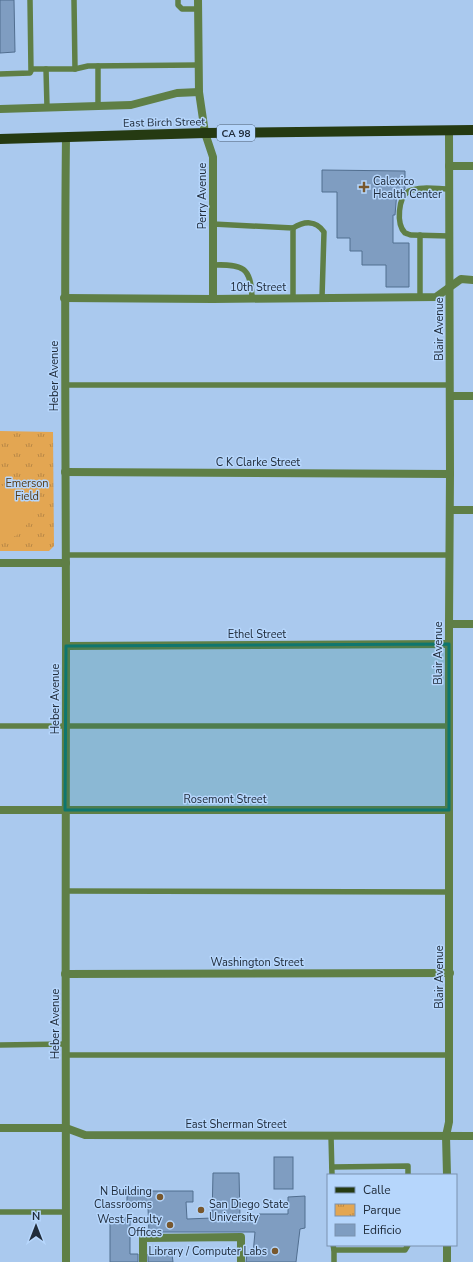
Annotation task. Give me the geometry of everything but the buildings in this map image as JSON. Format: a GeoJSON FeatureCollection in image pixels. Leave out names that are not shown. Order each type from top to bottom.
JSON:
{"type":"FeatureCollection","features":[{"type":"Feature","properties":{"kind":"main road","name":"East Birch Street"},"geometry":{"type":"LineString","coordinates":[[0,139],[205,133],[473,130]]}},
{"type":"Feature","properties":{"kind":"street","name":"Perry Avenue"},"geometry":{"type":"LineString","coordinates":[[198,0],[199,92],[205,133],[213,157],[213,299]]}},
{"type":"Feature","properties":{"kind":"street","name":"East Birch Street"},"geometry":{"type":"LineString","coordinates":[[0,109],[131,105],[177,93],[199,92]]}},
{"type":"Feature","properties":{"kind":"street","name":"Blair Avenue"},"geometry":{"type":"LineString","coordinates":[[447,1174],[446,1136],[449,1122],[450,1055],[449,131]]}},
{"type":"Feature","properties":{"kind":"street","name":"Heber Avenue"},"geometry":{"type":"LineString","coordinates":[[66,137],[64,298],[66,559],[66,1262]]}},
{"type":"Feature","properties":{"kind":"street"},"geometry":{"type":"LineString","coordinates":[[449,166],[473,166]]}},
{"type":"Feature","properties":{"kind":"street","name":"10th Street"},"geometry":{"type":"LineString","coordinates":[[64,298],[213,299],[436,297],[461,280],[473,280]]}},
{"type":"Feature","properties":{"kind":"street"},"geometry":{"type":"LineString","coordinates":[[450,396],[473,396]]}},
{"type":"Feature","properties":{"kind":"street","name":"C K Clarke Street"},"geometry":{"type":"LineString","coordinates":[[65,472],[450,474]]}},
{"type":"Feature","properties":{"kind":"street"},"geometry":{"type":"LineString","coordinates":[[450,510],[473,510]]}},
{"type":"Feature","properties":{"kind":"street"},"geometry":{"type":"LineString","coordinates":[[0,564],[66,559]]}},
{"type":"Feature","properties":{"kind":"street"},"geometry":{"type":"LineString","coordinates":[[449,624],[473,624]]}},
{"type":"Feature","properties":{"kind":"street","name":"Ethel Street"},"geometry":{"type":"LineString","coordinates":[[66,646],[449,644]]}},
{"type":"Feature","properties":{"kind":"street","name":"Rosemont Street"},"geometry":{"type":"LineString","coordinates":[[0,810],[449,810]]}},
{"type":"Feature","properties":{"kind":"street","name":"Washington Street"},"geometry":{"type":"LineString","coordinates":[[65,974],[450,973]]}},
{"type":"Feature","properties":{"kind":"street","name":"East Sherman Street"},"geometry":{"type":"LineString","coordinates":[[0,1128],[66,1128],[85,1135],[473,1136]]}},
{"type":"Feature","properties":{"kind":"street"},"geometry":{"type":"LineString","coordinates":[[143,1262],[143,1238],[241,1237],[241,1262]]}},
{"type":"Feature","properties":{"kind":"street"},"geometry":{"type":"LineString","coordinates":[[447,1246],[447,1262]]}},
{"type":"Feature","properties":{"kind":"lane"},"geometry":{"type":"LineString","coordinates":[[0,74],[30,73],[32,69],[30,0]]}},
{"type":"Feature","properties":{"kind":"lane"},"geometry":{"type":"LineString","coordinates":[[74,0],[75,69]]}},
{"type":"Feature","properties":{"kind":"lane"},"geometry":{"type":"LineString","coordinates":[[178,0],[178,5],[182,9],[198,9]]}},
{"type":"Feature","properties":{"kind":"lane"},"geometry":{"type":"LineString","coordinates":[[32,69],[75,69],[88,66],[199,65]]}},
{"type":"Feature","properties":{"kind":"lane"},"geometry":{"type":"LineString","coordinates":[[98,66],[98,106]]}},
{"type":"Feature","properties":{"kind":"lane"},"geometry":{"type":"LineString","coordinates":[[46,69],[46,107]]}},
{"type":"Feature","properties":{"kind":"lane"},"geometry":{"type":"LineString","coordinates":[[449,189],[416,189],[408,192],[401,199],[400,217],[402,228],[406,233],[411,235],[449,236]]}},
{"type":"Feature","properties":{"kind":"lane"},"geometry":{"type":"LineString","coordinates":[[213,224],[293,228],[299,224],[310,222],[320,226],[324,232],[322,298]]}},
{"type":"Feature","properties":{"kind":"lane"},"geometry":{"type":"LineString","coordinates":[[293,228],[293,298]]}},
{"type":"Feature","properties":{"kind":"lane"},"geometry":{"type":"LineString","coordinates":[[420,236],[420,297]]}},
{"type":"Feature","properties":{"kind":"lane"},"geometry":{"type":"LineString","coordinates":[[213,265],[236,265],[243,270],[249,276],[252,284],[252,298]]}},
{"type":"Feature","properties":{"kind":"lane"},"geometry":{"type":"LineString","coordinates":[[65,384],[450,385]]}},
{"type":"Feature","properties":{"kind":"lane"},"geometry":{"type":"LineString","coordinates":[[66,559],[449,555]]}},
{"type":"Feature","properties":{"kind":"lane"},"geometry":{"type":"LineString","coordinates":[[0,726],[449,726]]}},
{"type":"Feature","properties":{"kind":"lane"},"geometry":{"type":"LineString","coordinates":[[65,891],[449,892]]}},
{"type":"Feature","properties":{"kind":"lane"},"geometry":{"type":"LineString","coordinates":[[0,1045],[66,1044]]}},
{"type":"Feature","properties":{"kind":"lane"},"geometry":{"type":"LineString","coordinates":[[66,1055],[450,1055]]}},
{"type":"Feature","properties":{"kind":"lane"},"geometry":{"type":"LineString","coordinates":[[331,1136],[332,1174]]}},
{"type":"Feature","properties":{"kind":"lane"},"geometry":{"type":"LineString","coordinates":[[332,1167],[408,1166],[408,1174]]}},
{"type":"Feature","properties":{"kind":"lane"},"geometry":{"type":"LineString","coordinates":[[0,1212],[66,1212]]}},
{"type":"Feature","properties":{"kind":"lane"},"geometry":{"type":"LineString","coordinates":[[334,1262],[334,1248],[405,1250],[407,1246]]}},
{"type":"Feature","properties":{"kind":"highlighted area"},"geometry":{"type":"Polygon","coordinates":[[[449,644],[449,810],[65,810],[66,646],[449,644]]]}},
{"type":"Feature","properties":{"kind":"green space","name":"Emerson Field"},"geometry":{"type":"Polygon","coordinates":[[[0,431],[53,432],[54,546],[49,551],[0,551],[0,431]]]}},
{"type":"Feature","properties":{"kind":"green space"},"geometry":{"type":"Polygon","coordinates":[[[18,484],[33,488],[34,517],[16,536],[0,536],[0,486],[18,484]]]}},
{"type":"Feature","properties":{"kind":"place","name":"Calexico Health Center"},"geometry":{"type":"Point","coordinates":[364,187]}},
{"type":"Feature","properties":{"kind":"place","name":"N Building Classrooms"},"geometry":{"type":"Point","coordinates":[160,1197]}},
{"type":"Feature","properties":{"kind":"place","name":"San Diego State University"},"geometry":{"type":"Point","coordinates":[201,1210]}},
{"type":"Feature","properties":{"kind":"place","name":"West Faculty Offices"},"geometry":{"type":"Point","coordinates":[170,1225]}},
{"type":"Feature","properties":{"kind":"place","name":"Library / Computer Labs"},"geometry":{"type":"Point","coordinates":[275,1251]}}]}
